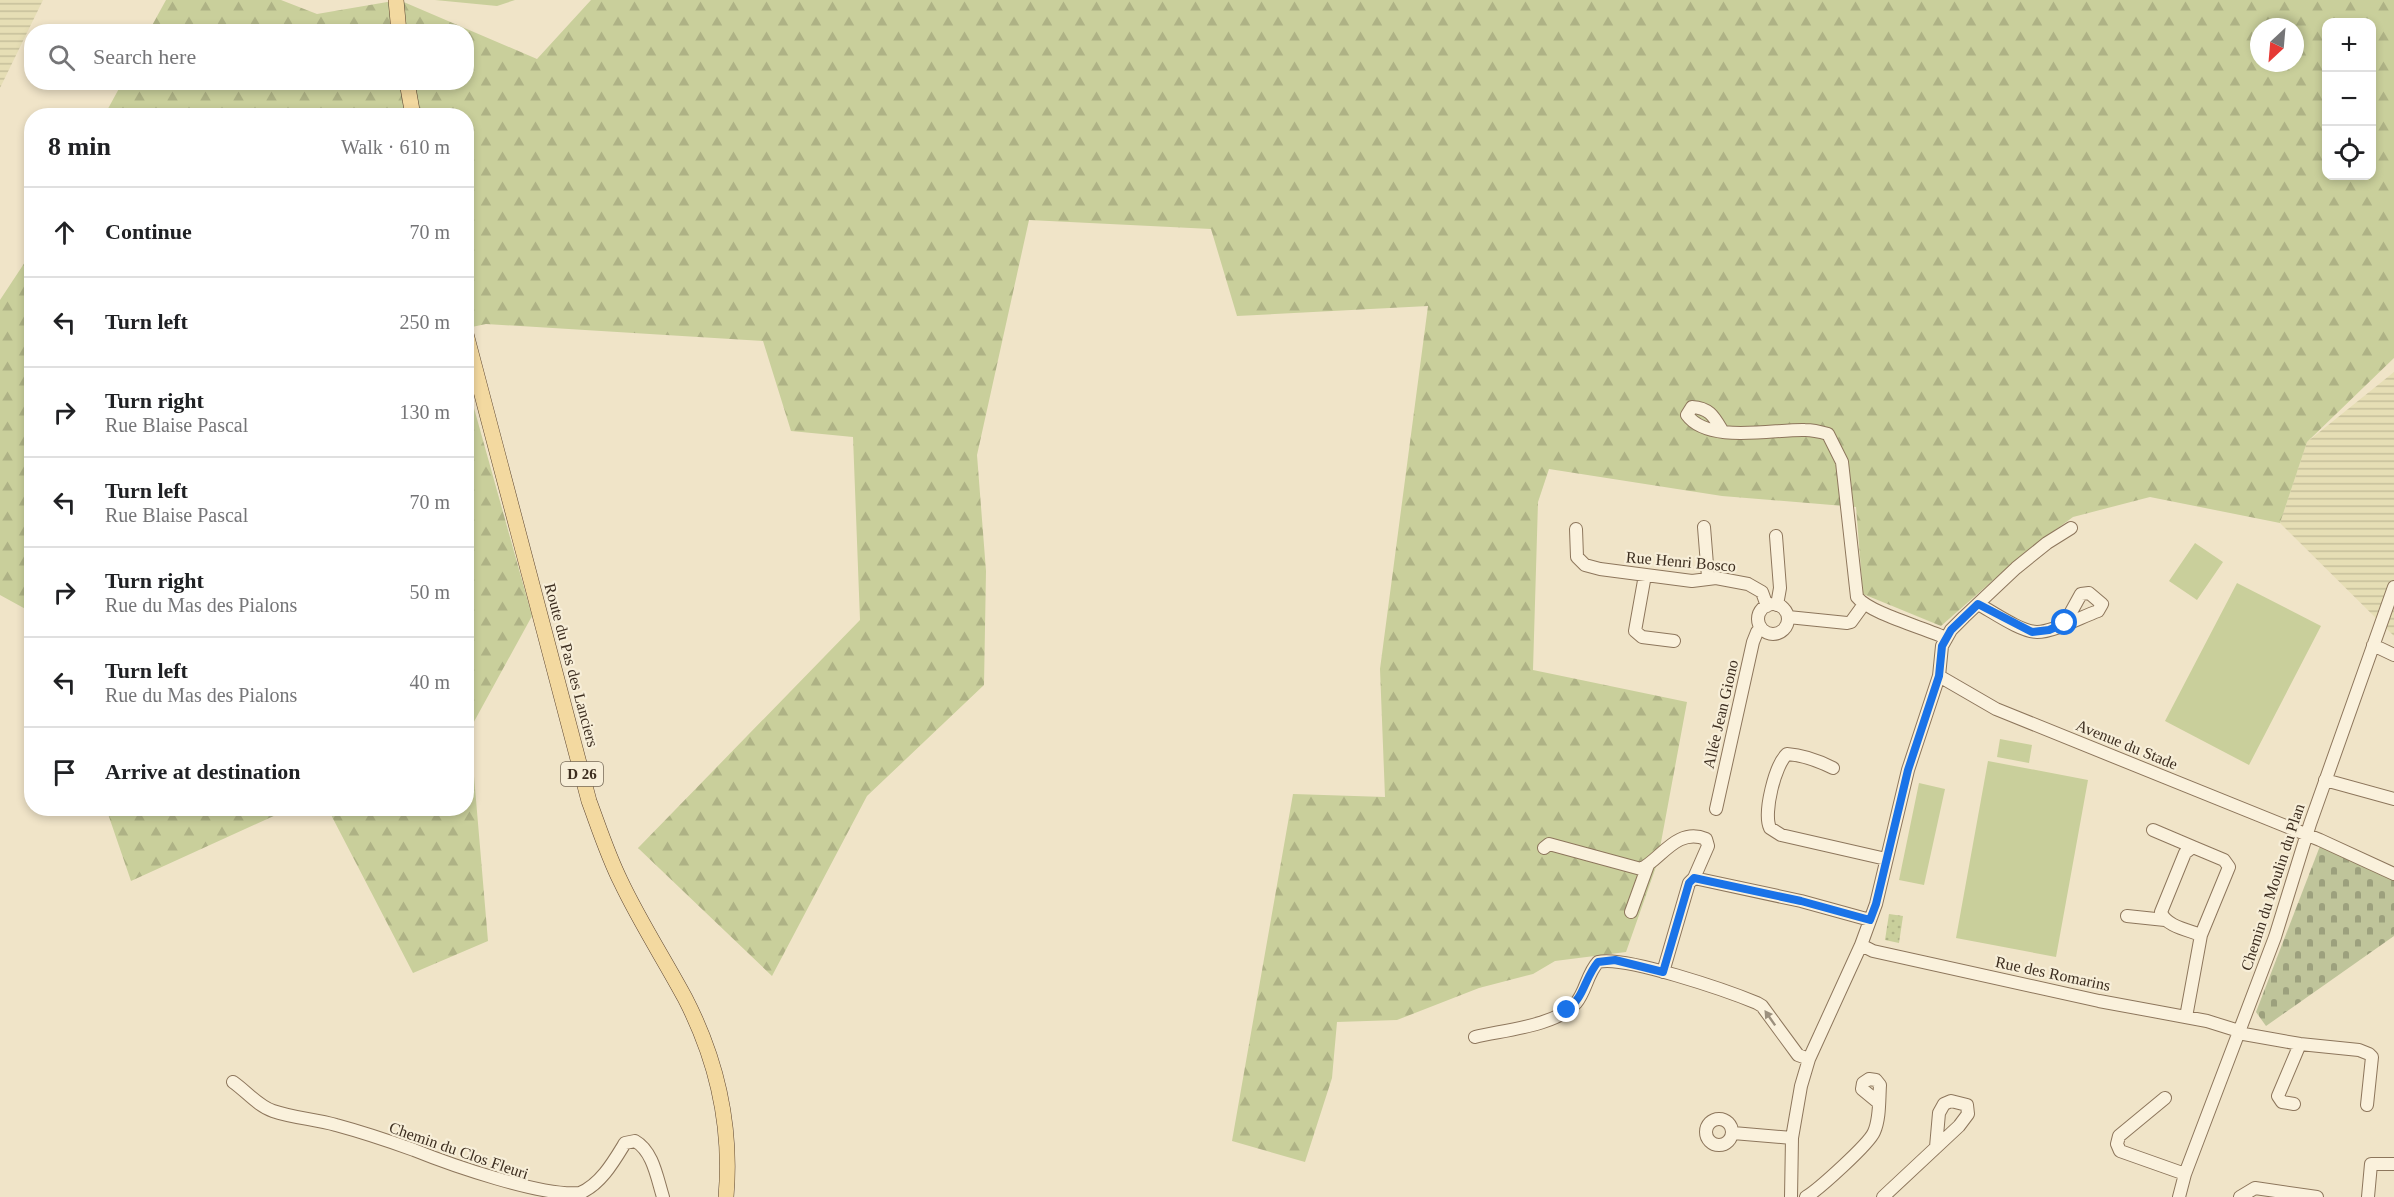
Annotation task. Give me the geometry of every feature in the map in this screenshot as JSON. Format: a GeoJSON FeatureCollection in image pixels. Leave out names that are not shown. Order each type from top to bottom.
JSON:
{"type":"FeatureCollection","features":[{"type":"Feature","properties":{"kind":"main road"},"geometry":{"type":"LineString","coordinates":[[396,0],[398,24]]}},
{"type":"Feature","properties":{"kind":"main road"},"geometry":{"type":"LineString","coordinates":[[408,90],[412,108]]}},
{"type":"Feature","properties":{"kind":"main road","name":"Route du Pas des Lanciers"},"geometry":{"type":"LineString","coordinates":[[474,364],[589,801],[621,883],[686,1000],[713,1064],[726,1132],[728,1160],[726,1197]]}},
{"type":"Feature","properties":{"kind":"street"},"geometry":{"type":"LineString","coordinates":[[1723,432],[1806,430],[1828,434],[1842,462],[1857,597],[1864,604],[1946,638]]}},
{"type":"Feature","properties":{"kind":"street"},"geometry":{"type":"LineString","coordinates":[[1704,527],[1708,578]]}},
{"type":"Feature","properties":{"kind":"street"},"geometry":{"type":"LineString","coordinates":[[1791,1197],[1792,1138],[1801,1086],[1809,1059],[1861,945],[1870,920],[1908,770],[1939,676],[1942,646],[1964,617],[1978,604],[2047,543],[2071,528]]}},
{"type":"Feature","properties":{"kind":"street","name":"Rue Henri Bosco"},"geometry":{"type":"LineString","coordinates":[[1576,529],[1576,557],[1585,565],[1692,581],[1708,578],[1748,584],[1757,588],[1772,605],[1784,609],[1788,617]]}},
{"type":"Feature","properties":{"kind":"street"},"geometry":{"type":"LineString","coordinates":[[1776,536],[1780,588],[1772,605],[1762,609],[1759,616],[1761,628],[1770,633],[1778,633],[1786,627],[1788,617],[1847,623],[1851,622],[1864,604]]}},
{"type":"Feature","properties":{"kind":"street"},"geometry":{"type":"LineString","coordinates":[[1645,575],[1635,631],[1642,637],[1674,641]]}},
{"type":"Feature","properties":{"kind":"street","name":"Chemin du Moulin du Plan"},"geometry":{"type":"LineString","coordinates":[[2179,1197],[2185,1174],[2275,937],[2325,780],[2394,587]]}},
{"type":"Feature","properties":{"kind":"street"},"geometry":{"type":"LineString","coordinates":[[1978,604],[2032,632],[2049,630],[2065,623]]}},
{"type":"Feature","properties":{"kind":"street","name":"Allée Jean Giono"},"geometry":{"type":"LineString","coordinates":[[1716,809],[1753,642],[1761,628]]}},
{"type":"Feature","properties":{"kind":"street"},"geometry":{"type":"LineString","coordinates":[[2373,645],[2394,655]]}},
{"type":"Feature","properties":{"kind":"street","name":"Avenue du Stade"},"geometry":{"type":"LineString","coordinates":[[1939,676],[1996,709],[2394,874]]}},
{"type":"Feature","properties":{"kind":"street"},"geometry":{"type":"LineString","coordinates":[[1833,768],[1820,761],[1787,754],[1777,771],[1767,817],[1770,828],[1781,835],[1886,859]]}},
{"type":"Feature","properties":{"kind":"street"},"geometry":{"type":"LineString","coordinates":[[2325,780],[2394,799]]}},
{"type":"Feature","properties":{"kind":"street"},"geometry":{"type":"LineString","coordinates":[[2153,830],[2224,860],[2229,867],[2201,935],[2186,1017]]}},
{"type":"Feature","properties":{"kind":"street"},"geometry":{"type":"LineString","coordinates":[[1544,848],[1550,844],[1641,869],[1674,843],[1685,838],[1702,837],[1708,842],[1694,878],[1689,883],[1663,972]]}},
{"type":"Feature","properties":{"kind":"street"},"geometry":{"type":"LineString","coordinates":[[2164,920],[2161,916],[2162,907],[2185,853],[2193,848]]}},
{"type":"Feature","properties":{"kind":"street"},"geometry":{"type":"LineString","coordinates":[[1631,912],[1648,865]]}},
{"type":"Feature","properties":{"kind":"street"},"geometry":{"type":"LineString","coordinates":[[1694,878],[1801,901],[1870,920]]}},
{"type":"Feature","properties":{"kind":"street"},"geometry":{"type":"LineString","coordinates":[[2127,916],[2164,920],[2201,935]]}},
{"type":"Feature","properties":{"kind":"street","name":"Rue des Romarins"},"geometry":{"type":"LineString","coordinates":[[1861,945],[1874,951],[2186,1017],[2226,1026],[2239,1032],[2300,1044],[2360,1050],[2372,1058],[2367,1105]]}},
{"type":"Feature","properties":{"kind":"street"},"geometry":{"type":"LineString","coordinates":[[1475,1036],[1557,1018],[1575,1004],[1590,972],[1598,962],[1615,960],[1663,972],[1757,1003],[1762,1006],[1798,1055],[1809,1059]]}},
{"type":"Feature","properties":{"kind":"street"},"geometry":{"type":"LineString","coordinates":[[2294,1104],[2282,1102],[2278,1096],[2300,1044]]}},
{"type":"Feature","properties":{"kind":"street","name":"Chemin du Clos Fleuri"},"geometry":{"type":"LineString","coordinates":[[233,1082],[264,1107],[275,1112],[335,1124],[411,1149],[489,1180],[538,1194],[579,1193],[596,1181],[612,1165],[625,1143],[635,1141],[644,1146],[654,1167],[663,1197]]}},
{"type":"Feature","properties":{"kind":"street"},"geometry":{"type":"LineString","coordinates":[[2165,1098],[2119,1136],[2117,1144],[2120,1151],[2185,1174]]}},
{"type":"Feature","properties":{"kind":"street"},"geometry":{"type":"LineString","coordinates":[[1806,1197],[1813,1193],[1871,1137],[1876,1124],[1879,1103]]}},
{"type":"Feature","properties":{"kind":"street"},"geometry":{"type":"LineString","coordinates":[[1733,1133],[1792,1138]]}},
{"type":"Feature","properties":{"kind":"street"},"geometry":{"type":"LineString","coordinates":[[1882,1197],[1936,1147]]}},
{"type":"Feature","properties":{"kind":"street"},"geometry":{"type":"LineString","coordinates":[[2368,1197],[2371,1164],[2394,1164]]}},
{"type":"Feature","properties":{"kind":"street"},"geometry":{"type":"LineString","coordinates":[[2240,1197],[2255,1188],[2317,1197]]}},
{"type":"Feature","properties":{"kind":"shaded area"},"geometry":{"type":"Polygon","coordinates":[[[0,0],[43,0],[31,24],[24,24],[24,39],[0,88],[0,0]]]}},
{"type":"Feature","properties":{"kind":"shaded area"},"geometry":{"type":"Polygon","coordinates":[[[2394,372],[2394,636],[2280,523],[2307,442],[2394,372]]]}},
{"type":"Feature","properties":{"kind":"green space"},"geometry":{"type":"Polygon","coordinates":[[[166,0],[281,0],[317,14],[399,0],[455,24],[153,24],[166,0]]]}},
{"type":"Feature","properties":{"kind":"green space"},"geometry":{"type":"Polygon","coordinates":[[[435,0],[515,0],[497,6],[435,0]]]}},
{"type":"Feature","properties":{"kind":"green space"},"geometry":{"type":"Polygon","coordinates":[[[591,0],[2394,0],[2394,358],[2307,442],[2280,523],[2150,497],[2073,517],[2024,553],[1941,626],[1863,594],[1856,507],[1722,496],[1549,469],[1538,502],[1533,670],[1687,702],[1657,864],[1626,952],[1555,961],[1533,974],[1479,988],[1397,1020],[1337,1022],[1332,1078],[1305,1162],[1232,1141],[1293,794],[1385,797],[1380,669],[1428,306],[1237,316],[1211,229],[1029,220],[977,455],[986,571],[984,685],[867,796],[772,976],[638,848],[860,620],[853,437],[791,431],[763,341],[486,324],[474,327],[474,108],[108,108],[118,90],[474,90],[474,32],[537,59],[591,0]]]}},
{"type":"Feature","properties":{"kind":"green space"},"geometry":{"type":"Polygon","coordinates":[[[24,264],[24,608],[0,595],[0,300],[24,264]]]}},
{"type":"Feature","properties":{"kind":"green space"},"geometry":{"type":"Polygon","coordinates":[[[474,408],[532,616],[474,722],[474,408]]]}},
{"type":"Feature","properties":{"kind":"green space"},"geometry":{"type":"Polygon","coordinates":[[[2195,543],[2223,562],[2197,600],[2169,581],[2195,543]]]}},
{"type":"Feature","properties":{"kind":"green space"},"geometry":{"type":"Polygon","coordinates":[[[2237,583],[2321,626],[2249,765],[2165,721],[2237,583]]]}},
{"type":"Feature","properties":{"kind":"green space"},"geometry":{"type":"Polygon","coordinates":[[[2000,739],[2032,745],[2029,763],[1997,757],[2000,739]]]}},
{"type":"Feature","properties":{"kind":"green space"},"geometry":{"type":"Polygon","coordinates":[[[1988,761],[2088,780],[2056,957],[1956,938],[1988,761]]]}},
{"type":"Feature","properties":{"kind":"green space"},"geometry":{"type":"Polygon","coordinates":[[[474,776],[488,941],[413,973],[332,816],[474,816],[474,776]]]}},
{"type":"Feature","properties":{"kind":"green space"},"geometry":{"type":"Polygon","coordinates":[[[1919,783],[1945,789],[1924,885],[1899,880],[1919,783]]]}},
{"type":"Feature","properties":{"kind":"green space"},"geometry":{"type":"Polygon","coordinates":[[[109,816],[274,816],[131,881],[109,816]]]}},
{"type":"Feature","properties":{"kind":"green space"},"geometry":{"type":"Polygon","coordinates":[[[2320,846],[2394,879],[2394,936],[2266,1026],[2256,1012],[2320,846]]]}},
{"type":"Feature","properties":{"kind":"green space"},"geometry":{"type":"Polygon","coordinates":[[[1889,914],[1903,916],[1899,943],[1885,940],[1889,914]]]}},
{"type":"Feature","properties":{"kind":"route"},"geometry":{"type":"LineString","coordinates":[[1567,1010],[1575,1004],[1590,972],[1602,960],[1615,960],[1663,972],[1689,883],[1694,878],[1801,901],[1870,920],[1876,904],[1908,770],[1939,676],[1942,646],[1951,630],[1978,604],[2022,629],[2032,632],[2049,630],[2065,623]]}}]}
